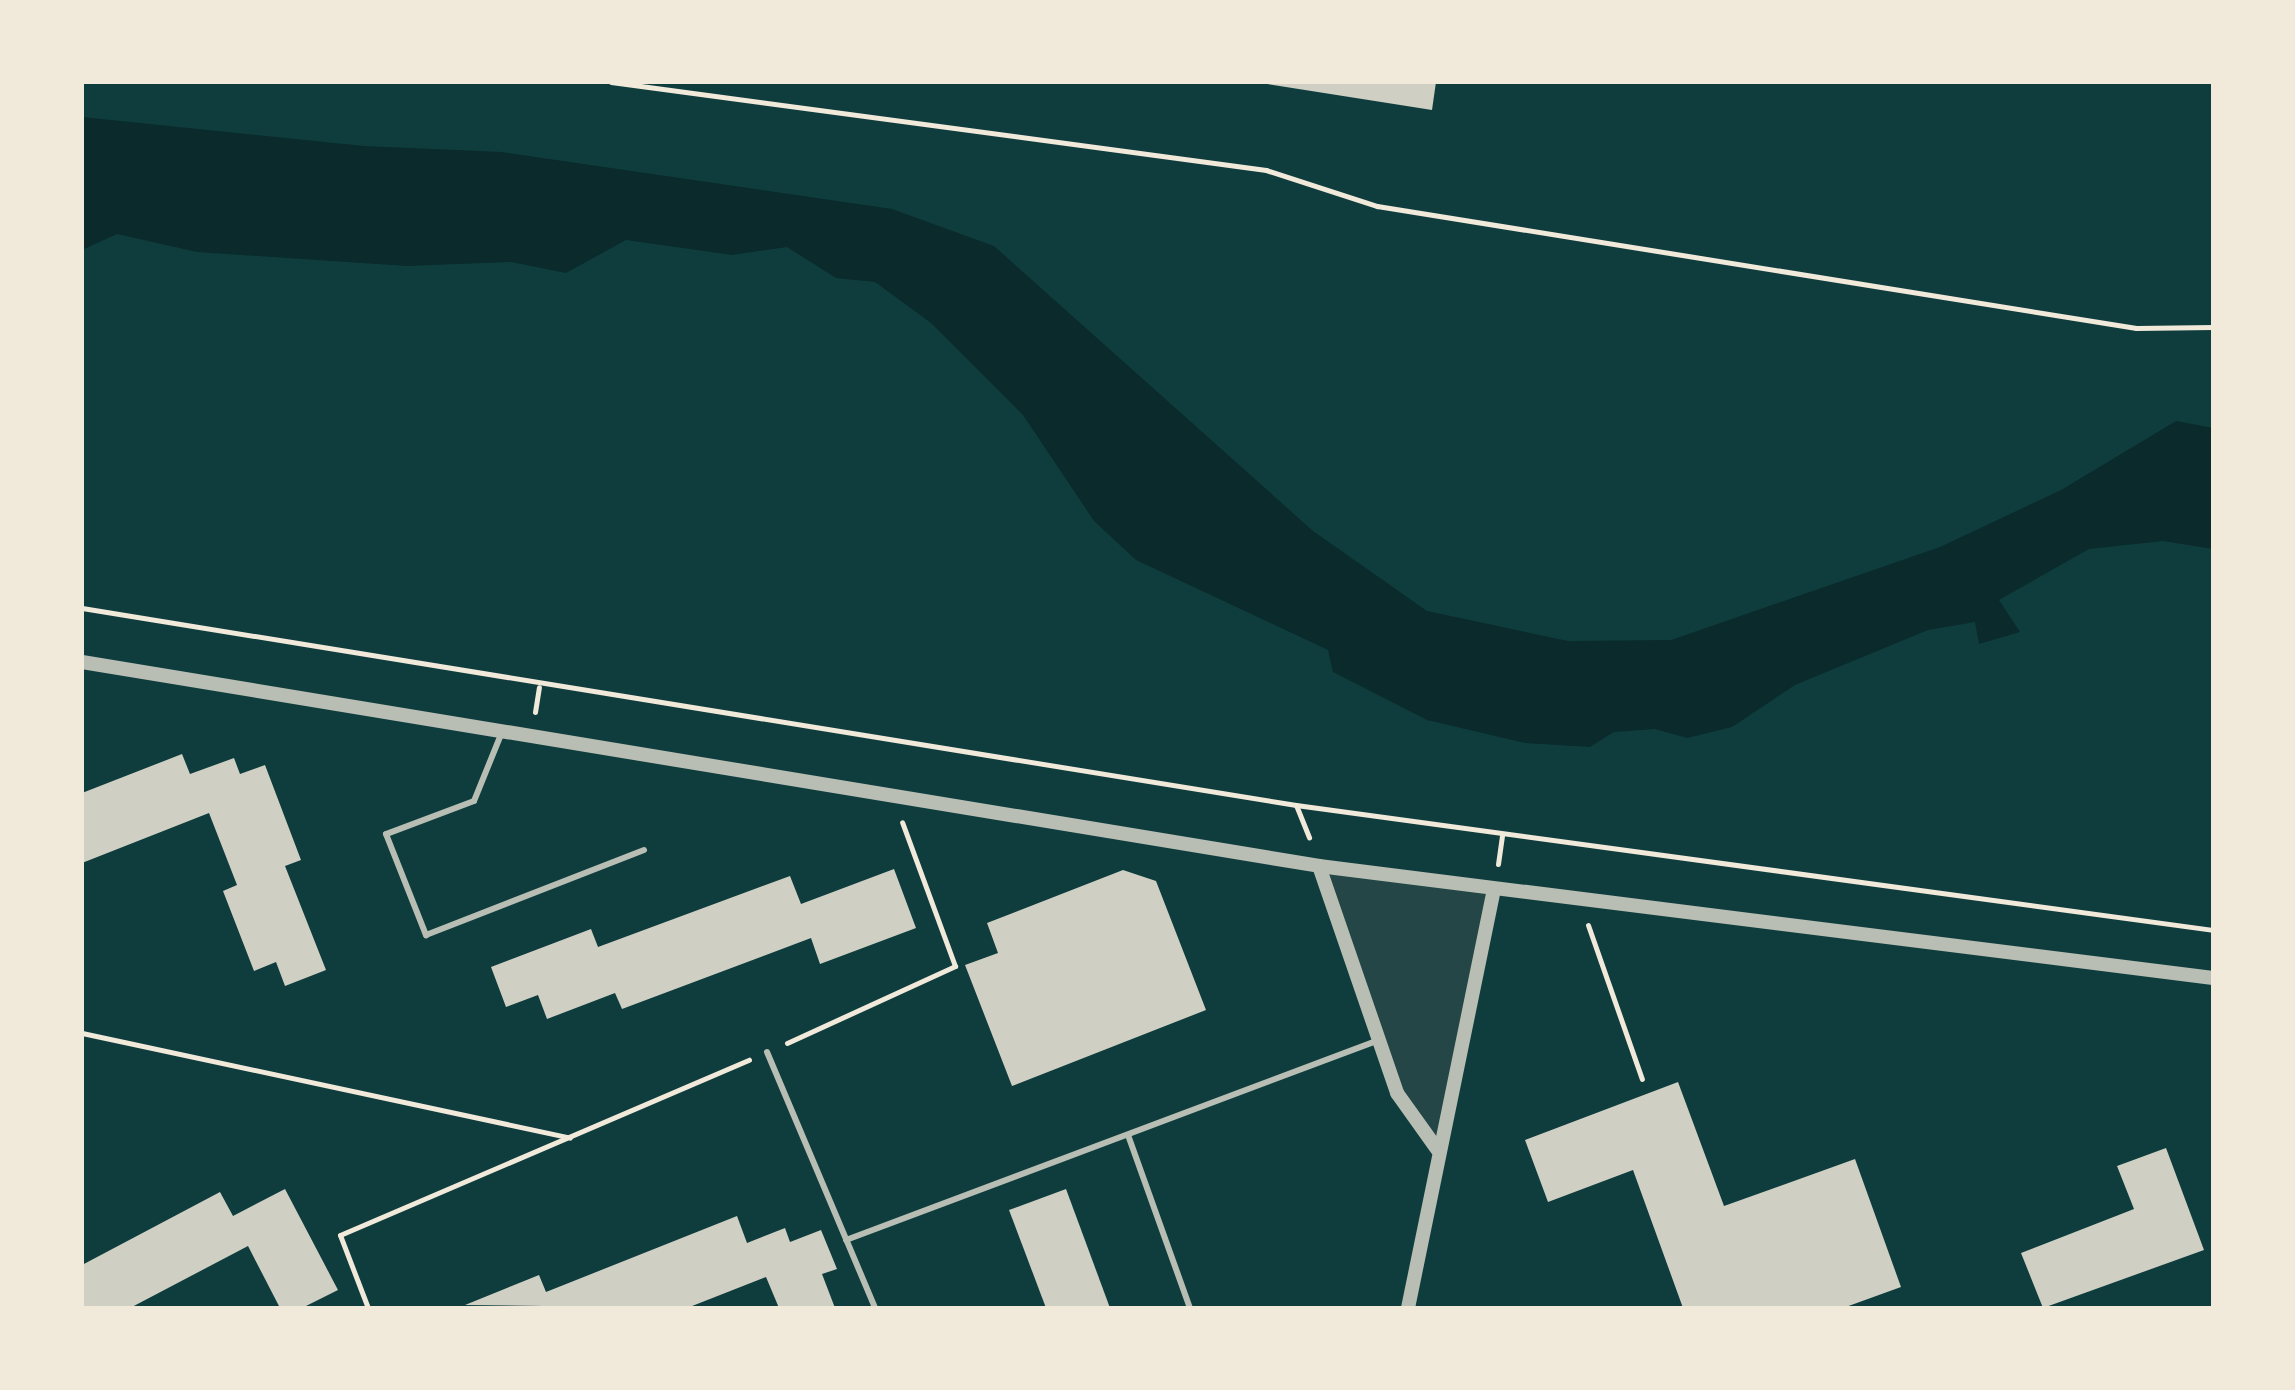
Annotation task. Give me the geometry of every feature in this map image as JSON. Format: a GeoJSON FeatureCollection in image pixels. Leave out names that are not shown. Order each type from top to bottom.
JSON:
{"type":"FeatureCollection","features":[{"type":"Feature","properties":{"kind":"street"},"geometry":{"type":"LineString","coordinates":[[82,662],[1319,866],[2213,978]]}},
{"type":"Feature","properties":{"kind":"street"},"geometry":{"type":"LineString","coordinates":[[1319,866],[1397,1093],[1437,1149]]}},
{"type":"Feature","properties":{"kind":"street"},"geometry":{"type":"LineString","coordinates":[[1408,1308],[1437,1149],[1494,889]]}},
{"type":"Feature","properties":{"kind":"lane"},"geometry":{"type":"LineString","coordinates":[[503,729],[474,801],[386,834],[426,935],[644,850]]}},
{"type":"Feature","properties":{"kind":"lane"},"geometry":{"type":"LineString","coordinates":[[846,1240],[1379,1040]]}},
{"type":"Feature","properties":{"kind":"lane"},"geometry":{"type":"LineString","coordinates":[[767,1052],[875,1308]]}},
{"type":"Feature","properties":{"kind":"lane"},"geometry":{"type":"LineString","coordinates":[[1128,1135],[1190,1308]]}},
{"type":"Feature","properties":{"kind":"path"},"geometry":{"type":"LineString","coordinates":[[611,82],[1266,170],[1377,206],[2136,328],[2213,327]]}},
{"type":"Feature","properties":{"kind":"path"},"geometry":{"type":"LineString","coordinates":[[82,608],[1296,805],[2213,930]]}},
{"type":"Feature","properties":{"kind":"path"},"geometry":{"type":"LineString","coordinates":[[368,1308],[340,1235],[572,1138],[955,966],[892,794]]}},
{"type":"Feature","properties":{"kind":"path"},"geometry":{"type":"LineString","coordinates":[[1578,899],[1642,1079]]}},
{"type":"Feature","properties":{"kind":"path"},"geometry":{"type":"LineString","coordinates":[[82,1033],[572,1138]]}},
{"type":"Feature","properties":{"kind":"shaded area"},"geometry":{"type":"Polygon","coordinates":[[[82,117],[364,146],[502,152],[892,209],[994,246],[1313,531],[1427,611],[1568,641],[1671,640],[1940,547],[2061,490],[2176,421],[2213,428],[2213,549],[2163,541],[2089,549],[1999,600],[2020,632],[1979,644],[1975,622],[1928,630],[1795,685],[1732,727],[1687,738],[1655,729],[1614,732],[1590,747],[1525,743],[1427,720],[1333,672],[1328,650],[1136,560],[1094,521],[1023,415],[931,323],[875,282],[836,278],[787,247],[732,255],[626,240],[566,273],[511,262],[407,266],[197,252],[117,234],[82,250],[82,117]]]}},
{"type":"Feature","properties":{"kind":"shaded area"},"geometry":{"type":"Polygon","coordinates":[[[1319,866],[1494,889],[1437,1149],[1397,1093],[1319,866]]]}},
{"type":"Feature","properties":{"kind":"building"},"geometry":{"type":"Polygon","coordinates":[[[1254,82],[1436,82],[1432,110],[1254,82]]]}},
{"type":"Feature","properties":{"kind":"building"},"geometry":{"type":"Polygon","coordinates":[[[182,754],[190,774],[234,758],[240,774],[265,765],[301,860],[285,866],[326,970],[285,986],[276,962],[254,971],[223,891],[237,885],[209,813],[82,863],[82,793],[182,754]]]}},
{"type":"Feature","properties":{"kind":"building"},"geometry":{"type":"Polygon","coordinates":[[[894,869],[916,928],[820,964],[811,938],[622,1009],[615,993],[547,1019],[538,995],[506,1007],[491,967],[591,929],[598,947],[790,876],[801,904],[894,869]]]}},
{"type":"Feature","properties":{"kind":"building"},"geometry":{"type":"Polygon","coordinates":[[[1123,870],[1156,881],[1206,1010],[1012,1086],[965,965],[998,953],[987,923],[1123,870]]]}},
{"type":"Feature","properties":{"kind":"building"},"geometry":{"type":"Polygon","coordinates":[[[1678,1082],[1724,1206],[1855,1159],[1901,1287],[1843,1308],[1683,1308],[1633,1170],[1548,1202],[1525,1140],[1678,1082]]]}},
{"type":"Feature","properties":{"kind":"building"},"geometry":{"type":"Polygon","coordinates":[[[2166,1148],[2204,1250],[2043,1308],[2021,1253],[2134,1209],[2117,1166],[2166,1148]]]}},
{"type":"Feature","properties":{"kind":"building"},"geometry":{"type":"Polygon","coordinates":[[[285,1189],[338,1290],[302,1308],[280,1308],[248,1246],[130,1308],[82,1308],[82,1265],[220,1192],[233,1216],[285,1189]]]}},
{"type":"Feature","properties":{"kind":"building"},"geometry":{"type":"Polygon","coordinates":[[[1066,1189],[1110,1308],[1046,1308],[1009,1210],[1066,1189]]]}},
{"type":"Feature","properties":{"kind":"building"},"geometry":{"type":"Polygon","coordinates":[[[737,1216],[747,1243],[785,1228],[790,1242],[821,1230],[837,1269],[822,1274],[835,1308],[779,1308],[766,1277],[687,1308],[465,1305],[539,1275],[546,1292],[737,1216]]]}}]}
